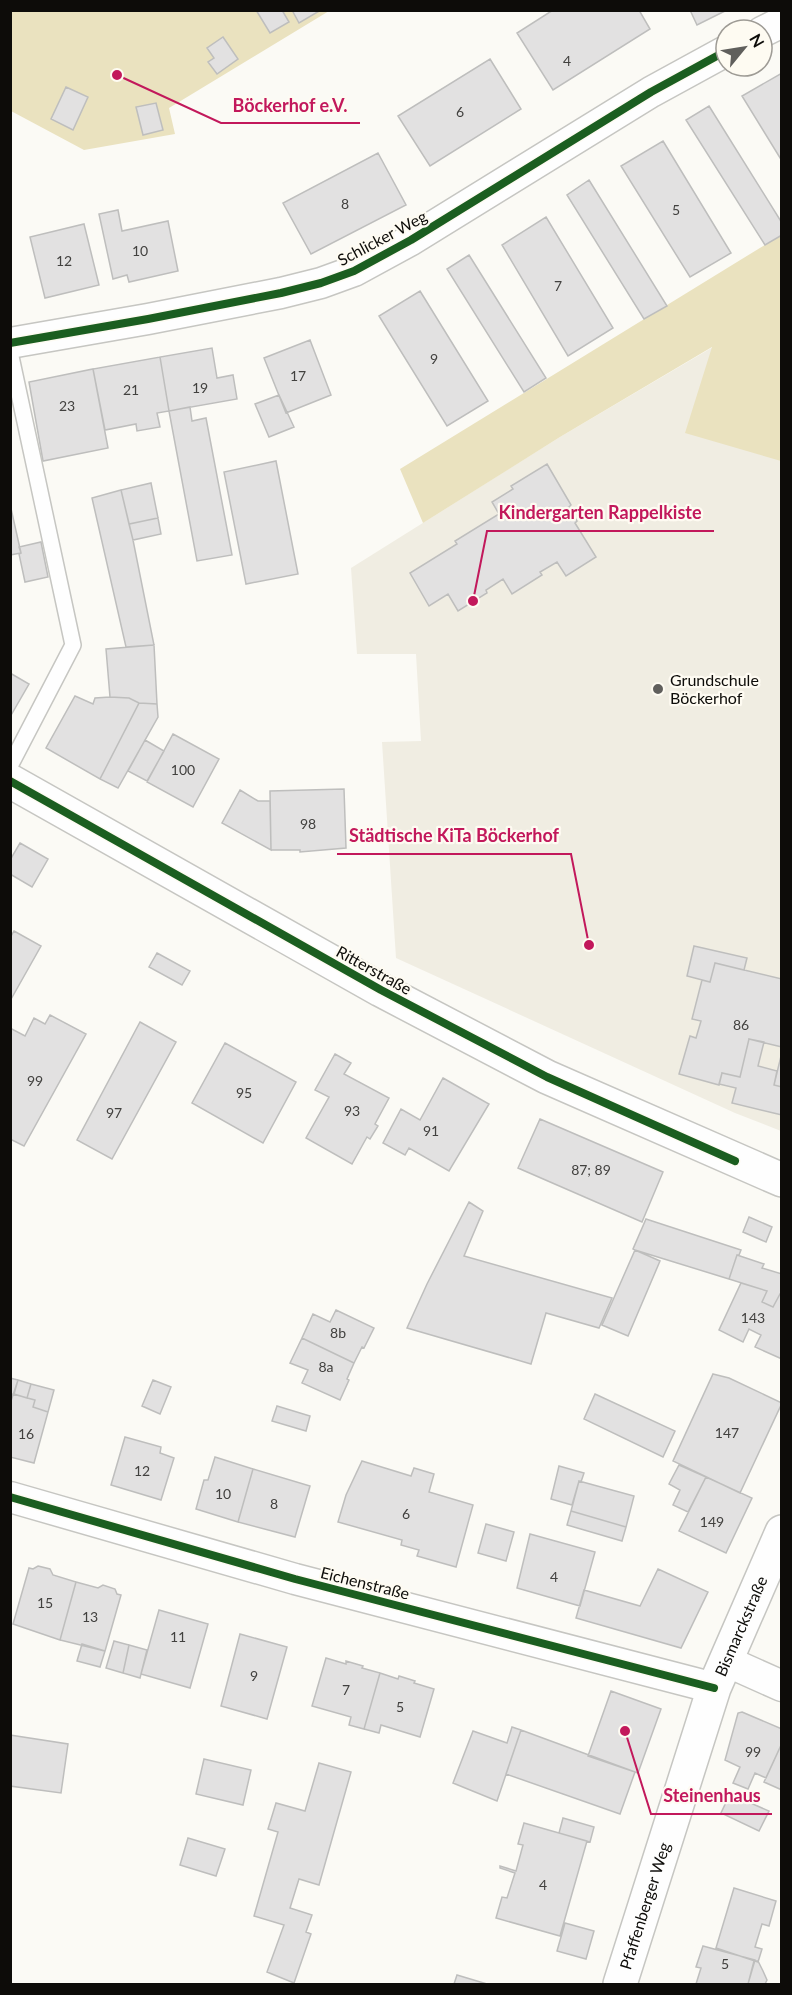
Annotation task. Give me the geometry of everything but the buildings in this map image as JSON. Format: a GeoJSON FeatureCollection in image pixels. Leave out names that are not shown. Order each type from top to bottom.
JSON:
{"type":"FeatureCollection","features":[{"type":"Feature","properties":{"kind":"main road","name":"Ritterstraße"},"geometry":{"type":"LineString","coordinates":[[10,781],[381,990],[546,1077],[782,1180]]}},
{"type":"Feature","properties":{"kind":"main road","name":"Bismarckstraße"},"geometry":{"type":"LineString","coordinates":[[720,1675],[782,1532]]}},
{"type":"Feature","properties":{"kind":"main road","name":"Pfaffenberger Weg"},"geometry":{"type":"LineString","coordinates":[[620,1984],[720,1675]]}},
{"type":"Feature","properties":{"kind":"street","name":"Schlicker Weg"},"geometry":{"type":"LineString","coordinates":[[10,343],[281,293],[321,283],[354,271],[411,240],[651,92],[714,58]]}},
{"type":"Feature","properties":{"kind":"street","name":"Eichenstraße"},"geometry":{"type":"LineString","coordinates":[[10,1497],[295,1579],[720,1675],[782,1686]]}},
{"type":"Feature","properties":{"kind":"lane"},"geometry":{"type":"LineString","coordinates":[[10,352],[73,645],[10,766]]}},
{"type":"Feature","properties":{"kind":"shaded area"},"geometry":{"type":"Polygon","coordinates":[[[10,11],[329,11],[169,108],[175,134],[84,150],[11,111],[10,11]]]}},
{"type":"Feature","properties":{"kind":"shaded area"},"geometry":{"type":"Polygon","coordinates":[[[781,235],[781,461],[685,433],[712,347],[560,437],[423,523],[400,469],[781,235]]]}},
{"type":"Feature","properties":{"kind":"shaded area"},"geometry":{"type":"Polygon","coordinates":[[[713,347],[781,371],[781,1131],[735,1113],[396,958],[382,742],[421,741],[416,654],[357,654],[351,568],[560,437],[713,347]]]}},
{"type":"Feature","properties":{"kind":"cycle path"},"geometry":{"type":"LineString","coordinates":[[10,343],[281,293],[321,283],[354,271],[411,240],[651,92],[714,58]]}},
{"type":"Feature","properties":{"kind":"cycle path"},"geometry":{"type":"LineString","coordinates":[[10,781],[381,990],[547,1077],[735,1161]]}},
{"type":"Feature","properties":{"kind":"cycle path"},"geometry":{"type":"LineString","coordinates":[[10,1497],[295,1579],[714,1688]]}},
{"type":"Feature","properties":{"kind":"place","name":"Böckerhof e.V."},"geometry":{"type":"Point","coordinates":[117,75]}},
{"type":"Feature","properties":{"kind":"place","name":"Kindergarten Rappelkiste"},"geometry":{"type":"Point","coordinates":[473,601]}},
{"type":"Feature","properties":{"kind":"place","name":"Grundschule Böckerhof"},"geometry":{"type":"Point","coordinates":[658,689]}},
{"type":"Feature","properties":{"kind":"place","name":"Städtische KiTa Böckerhof"},"geometry":{"type":"Point","coordinates":[589,945]}},
{"type":"Feature","properties":{"kind":"place","name":"Steinenhaus"},"geometry":{"type":"Point","coordinates":[625,1731]}}]}
